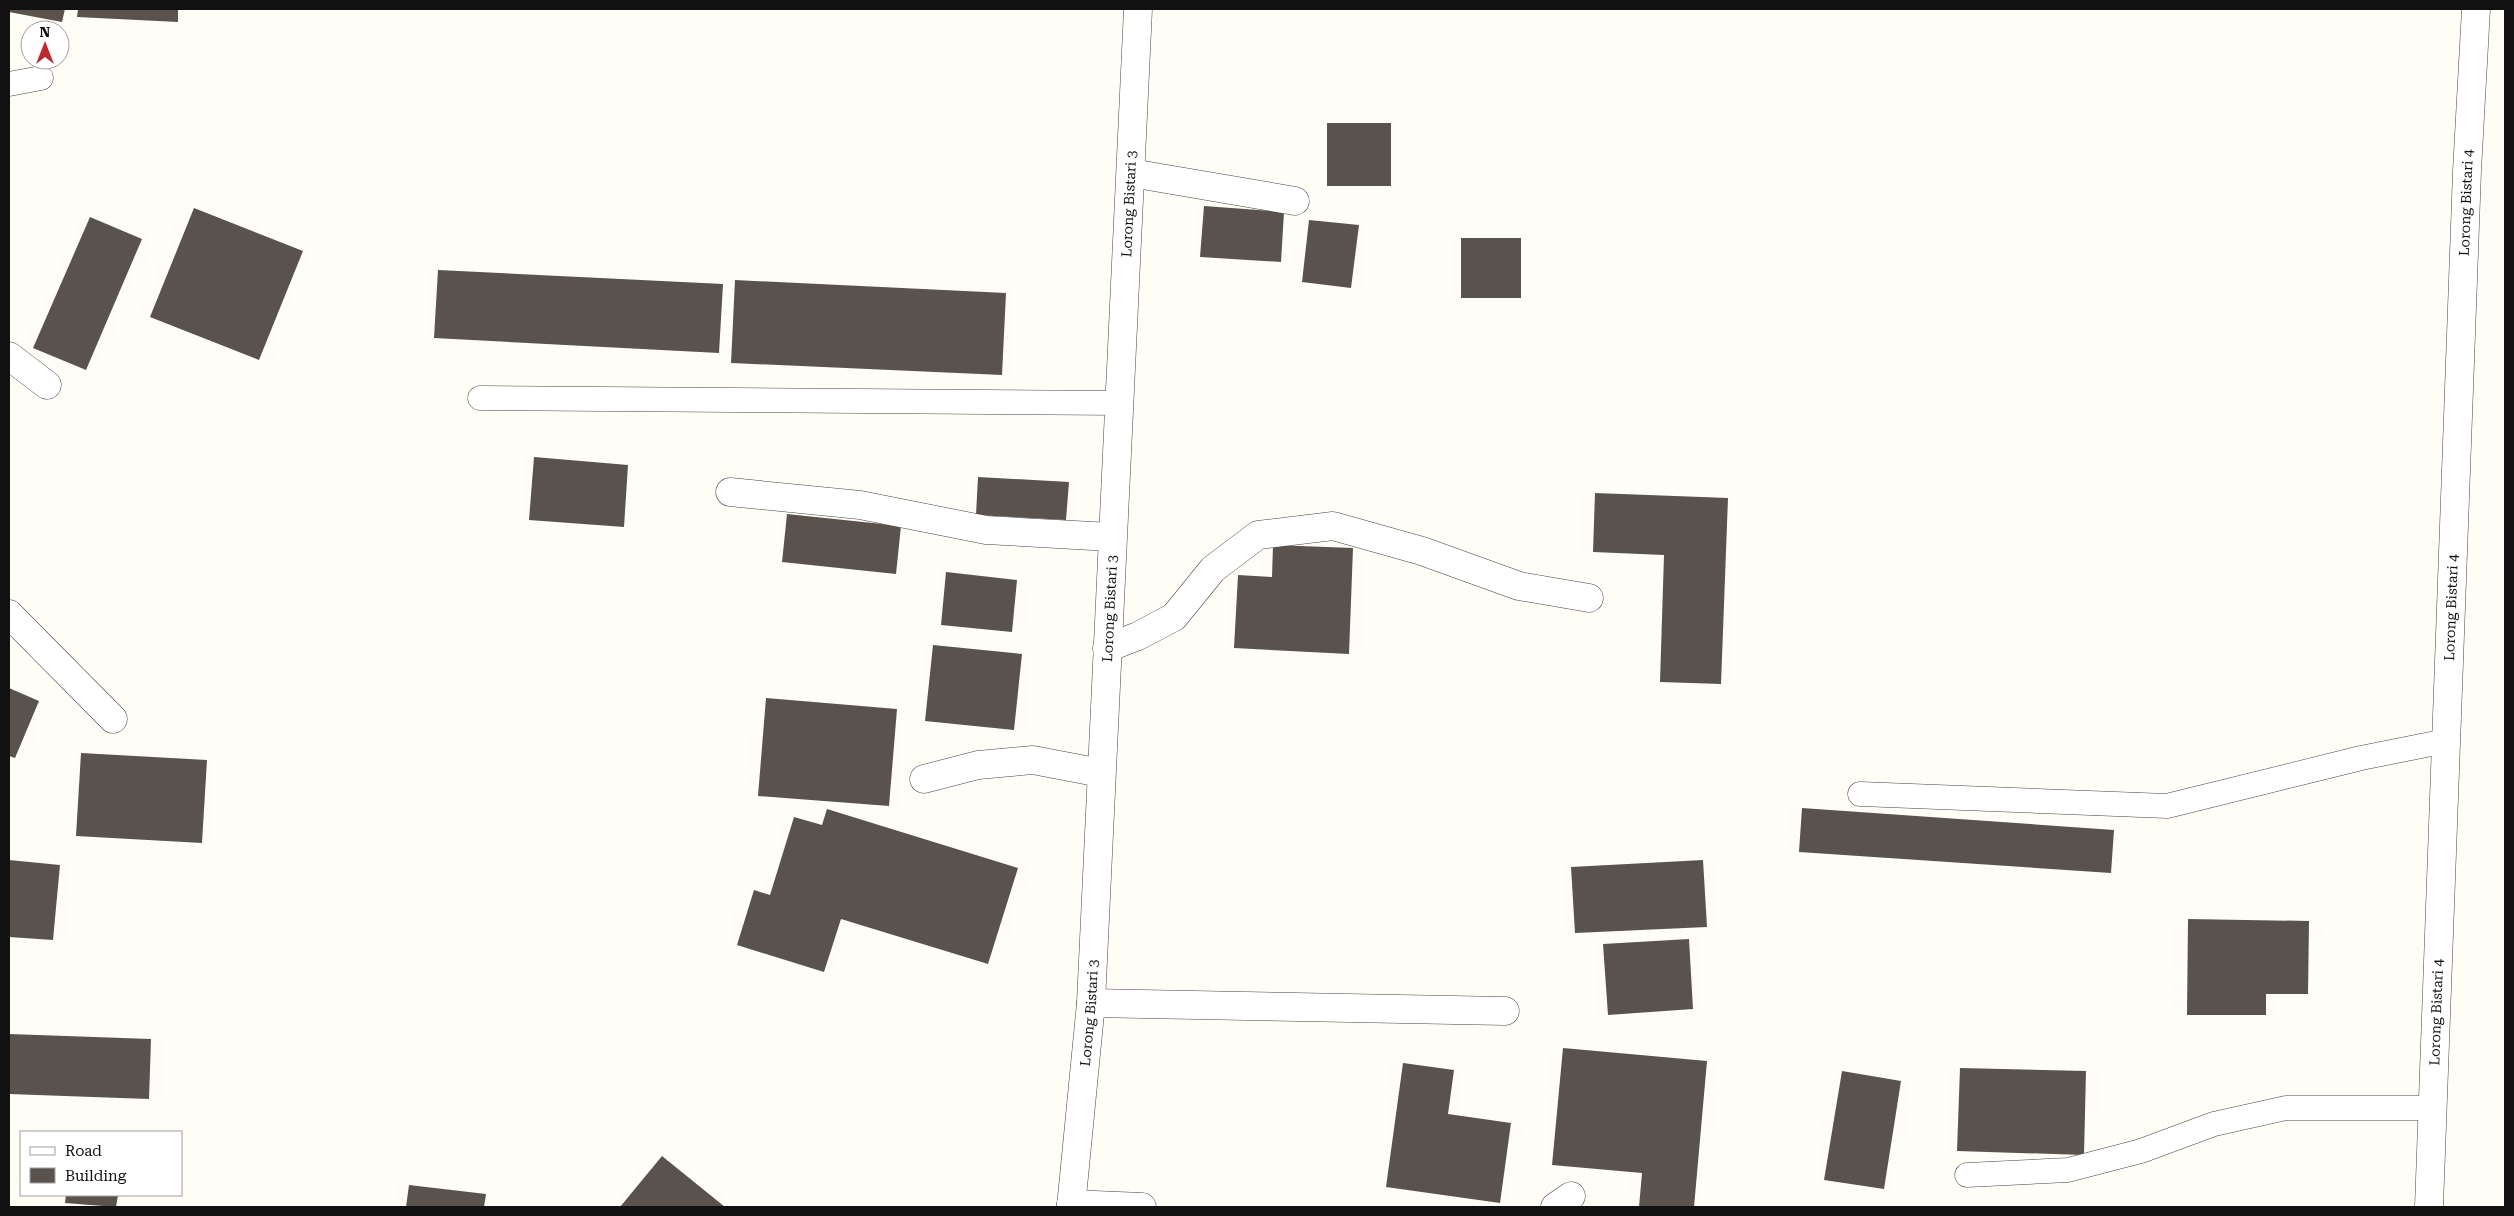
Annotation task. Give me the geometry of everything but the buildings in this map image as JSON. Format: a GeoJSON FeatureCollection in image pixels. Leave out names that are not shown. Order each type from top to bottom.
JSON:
{"type":"FeatureCollection","features":[{"type":"Feature","properties":{"kind":"street","name":"Lorong Bistari 3"},"geometry":{"type":"LineString","coordinates":[[1071,1206],[1091,1003],[1111,537],[1120,403],[1138,9]]}},
{"type":"Feature","properties":{"kind":"street","name":"Lorong Bistari 4"},"geometry":{"type":"LineString","coordinates":[[2430,1207],[2467,171],[2476,9]]}},
{"type":"Feature","properties":{"kind":"street"},"geometry":{"type":"LineString","coordinates":[[1131,173],[1295,201]]}},
{"type":"Feature","properties":{"kind":"street"},"geometry":{"type":"LineString","coordinates":[[9,356],[47,385]]}},
{"type":"Feature","properties":{"kind":"street"},"geometry":{"type":"LineString","coordinates":[[730,492],[860,505],[986,530],[1111,537]]}},
{"type":"Feature","properties":{"kind":"street"},"geometry":{"type":"LineString","coordinates":[[1107,648],[1138,636],[1174,617],[1213,569],[1258,535],[1333,526],[1422,551],[1519,586],[1589,598]]}},
{"type":"Feature","properties":{"kind":"street"},"geometry":{"type":"LineString","coordinates":[[9,614],[113,719]]}},
{"type":"Feature","properties":{"kind":"street"},"geometry":{"type":"LineString","coordinates":[[924,779],[978,766],[1033,760],[1101,773]]}},
{"type":"Feature","properties":{"kind":"street"},"geometry":{"type":"LineString","coordinates":[[1091,1003],[1505,1011]]}},
{"type":"Feature","properties":{"kind":"street"},"geometry":{"type":"LineString","coordinates":[[1071,1206],[1142,1207]]}},
{"type":"Feature","properties":{"kind":"lane"},"geometry":{"type":"LineString","coordinates":[[9,84],[42,78]]}},
{"type":"Feature","properties":{"kind":"lane"},"geometry":{"type":"LineString","coordinates":[[480,398],[1120,403]]}},
{"type":"Feature","properties":{"kind":"lane"},"geometry":{"type":"LineString","coordinates":[[1860,794],[2167,806],[2361,758],[2446,741]]}},
{"type":"Feature","properties":{"kind":"lane"},"geometry":{"type":"LineString","coordinates":[[1967,1175],[2068,1170],[2141,1152],[2214,1124],[2286,1108],[2433,1108]]}}]}
